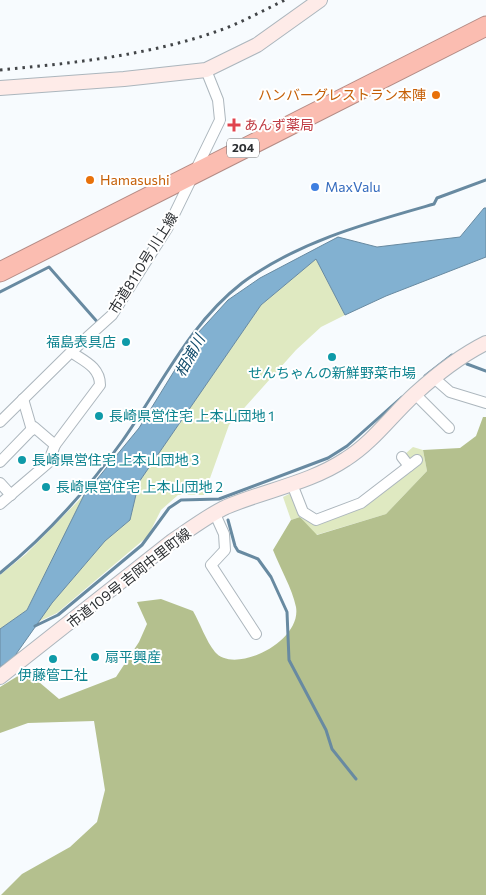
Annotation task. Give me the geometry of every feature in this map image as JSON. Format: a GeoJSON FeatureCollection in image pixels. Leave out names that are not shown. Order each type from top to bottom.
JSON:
{"type":"FeatureCollection","features":[{"type":"Feature","properties":{"kind":"highway","name":"204"},"geometry":{"type":"LineString","coordinates":[[0,272],[486,26]]}},
{"type":"Feature","properties":{"kind":"street"},"geometry":{"type":"LineString","coordinates":[[0,88],[124,79],[206,70],[257,45],[320,0]]}},
{"type":"Feature","properties":{"kind":"street","name":"市道8110号 川上線"},"geometry":{"type":"LineString","coordinates":[[0,422],[71,352],[112,315],[168,227],[220,120],[218,100],[206,70]]}},
{"type":"Feature","properties":{"kind":"street","name":"市道109号 吉岡中里町線"},"geometry":{"type":"LineString","coordinates":[[0,677],[171,542],[215,514],[225,508],[292,484],[332,467],[358,451],[415,394],[451,363],[486,343]]}},
{"type":"Feature","properties":{"kind":"street"},"geometry":{"type":"LineString","coordinates":[[0,504],[48,463],[54,444],[100,385],[100,377],[97,370],[71,352]]}},
{"type":"Feature","properties":{"kind":"street"},"geometry":{"type":"LineString","coordinates":[[434,378],[450,392],[486,403]]}},
{"type":"Feature","properties":{"kind":"street"},"geometry":{"type":"LineString","coordinates":[[415,394],[449,428]]}},
{"type":"Feature","properties":{"kind":"street"},"geometry":{"type":"LineString","coordinates":[[23,399],[32,430]]}},
{"type":"Feature","properties":{"kind":"street"},"geometry":{"type":"LineString","coordinates":[[0,462],[34,427],[54,444]]}},
{"type":"Feature","properties":{"kind":"street"},"geometry":{"type":"LineString","coordinates":[[292,484],[303,512],[316,520],[361,503],[413,463],[402,457]]}},
{"type":"Feature","properties":{"kind":"street"},"geometry":{"type":"LineString","coordinates":[[0,483],[11,495]]}},
{"type":"Feature","properties":{"kind":"street"},"geometry":{"type":"LineString","coordinates":[[215,514],[224,534],[225,550],[211,565],[256,634]]}},
{"type":"Feature","properties":{"kind":"green space"},"geometry":{"type":"Polygon","coordinates":[[[316,259],[345,315],[321,327],[296,350],[229,425],[204,495],[178,495],[161,510],[148,536],[57,613],[38,622],[105,541],[130,520],[139,482],[261,305],[316,259]]]}},
{"type":"Feature","properties":{"kind":"green space"},"geometry":{"type":"Polygon","coordinates":[[[483,417],[486,417],[486,895],[1,895],[22,874],[70,847],[97,822],[105,790],[94,721],[28,723],[0,733],[0,687],[26,671],[59,699],[116,677],[139,642],[147,624],[137,602],[161,599],[193,611],[212,648],[224,658],[237,660],[265,651],[278,643],[289,632],[295,620],[296,607],[294,600],[273,550],[291,520],[300,517],[317,535],[386,514],[427,471],[423,450],[460,448],[476,436],[483,417]]]}},
{"type":"Feature","properties":{"kind":"green space"},"geometry":{"type":"Polygon","coordinates":[[[413,447],[423,450],[427,471],[386,514],[316,535],[300,517],[317,525],[362,507],[411,459],[405,454],[413,447]]]}},
{"type":"Feature","properties":{"kind":"green space"},"geometry":{"type":"Polygon","coordinates":[[[291,493],[300,517],[291,520],[283,497],[291,493]]]}},
{"type":"Feature","properties":{"kind":"green space"},"geometry":{"type":"Polygon","coordinates":[[[84,495],[27,610],[0,629],[0,575],[26,554],[84,495]]]}},
{"type":"Feature","properties":{"kind":"water","name":"相浦川"},"geometry":{"type":"Polygon","coordinates":[[[486,208],[486,257],[386,296],[345,315],[316,259],[261,305],[139,482],[130,520],[105,541],[52,603],[14,657],[0,667],[0,629],[27,610],[84,495],[139,428],[197,334],[228,300],[260,278],[338,237],[377,247],[460,237],[486,208]]]}},
{"type":"Feature","properties":{"kind":"waterway","name":"相浦川"},"geometry":{"type":"LineString","coordinates":[[0,573],[34,543],[81,494],[123,440],[191,336],[223,299],[242,283],[264,268],[310,245],[359,226],[434,204],[437,198],[486,180]]}},
{"type":"Feature","properties":{"kind":"waterway"},"geometry":{"type":"LineString","coordinates":[[0,292],[49,267],[100,325]]}},
{"type":"Feature","properties":{"kind":"waterway"},"geometry":{"type":"LineString","coordinates":[[425,376],[452,355]]}},
{"type":"Feature","properties":{"kind":"waterway"},"geometry":{"type":"LineString","coordinates":[[467,364],[486,371]]}},
{"type":"Feature","properties":{"kind":"waterway"},"geometry":{"type":"LineString","coordinates":[[35,626],[58,615],[142,545],[169,508],[181,500],[219,499],[328,458],[347,446],[402,397]]}},
{"type":"Feature","properties":{"kind":"waterway"},"geometry":{"type":"LineString","coordinates":[[228,520],[238,551],[258,559],[271,577],[287,612],[289,660],[326,730],[332,749],[356,779]]}},
{"type":"Feature","properties":{"kind":"railway"},"geometry":{"type":"LineString","coordinates":[[0,70],[82,61],[162,47],[224,29],[285,0]]}},
{"type":"Feature","properties":{"kind":"place","name":"ハンバーグレストラン本陣"},"geometry":{"type":"Point","coordinates":[436,95]}},
{"type":"Feature","properties":{"kind":"place","name":"あんず薬局"},"geometry":{"type":"Point","coordinates":[234,125]}},
{"type":"Feature","properties":{"kind":"place","name":"Hamasushi"},"geometry":{"type":"Point","coordinates":[90,180]}},
{"type":"Feature","properties":{"kind":"place","name":"MaxValu"},"geometry":{"type":"Point","coordinates":[315,187]}},
{"type":"Feature","properties":{"kind":"place","name":"福島表具店"},"geometry":{"type":"Point","coordinates":[126,342]}},
{"type":"Feature","properties":{"kind":"place","name":"せんちゃんの新鮮野菜市場"},"geometry":{"type":"Point","coordinates":[332,357]}},
{"type":"Feature","properties":{"kind":"place","name":"長崎県営住宅 上本山団地 1"},"geometry":{"type":"Point","coordinates":[99,416]}},
{"type":"Feature","properties":{"kind":"place","name":"長崎県営住宅 上本山団地 3"},"geometry":{"type":"Point","coordinates":[22,460]}},
{"type":"Feature","properties":{"kind":"place","name":"長崎県営住宅 上本山団地 2"},"geometry":{"type":"Point","coordinates":[46,487]}},
{"type":"Feature","properties":{"kind":"place","name":"扇平興産"},"geometry":{"type":"Point","coordinates":[95,657]}},
{"type":"Feature","properties":{"kind":"place","name":"伊藤管工社"},"geometry":{"type":"Point","coordinates":[53,659]}}]}
